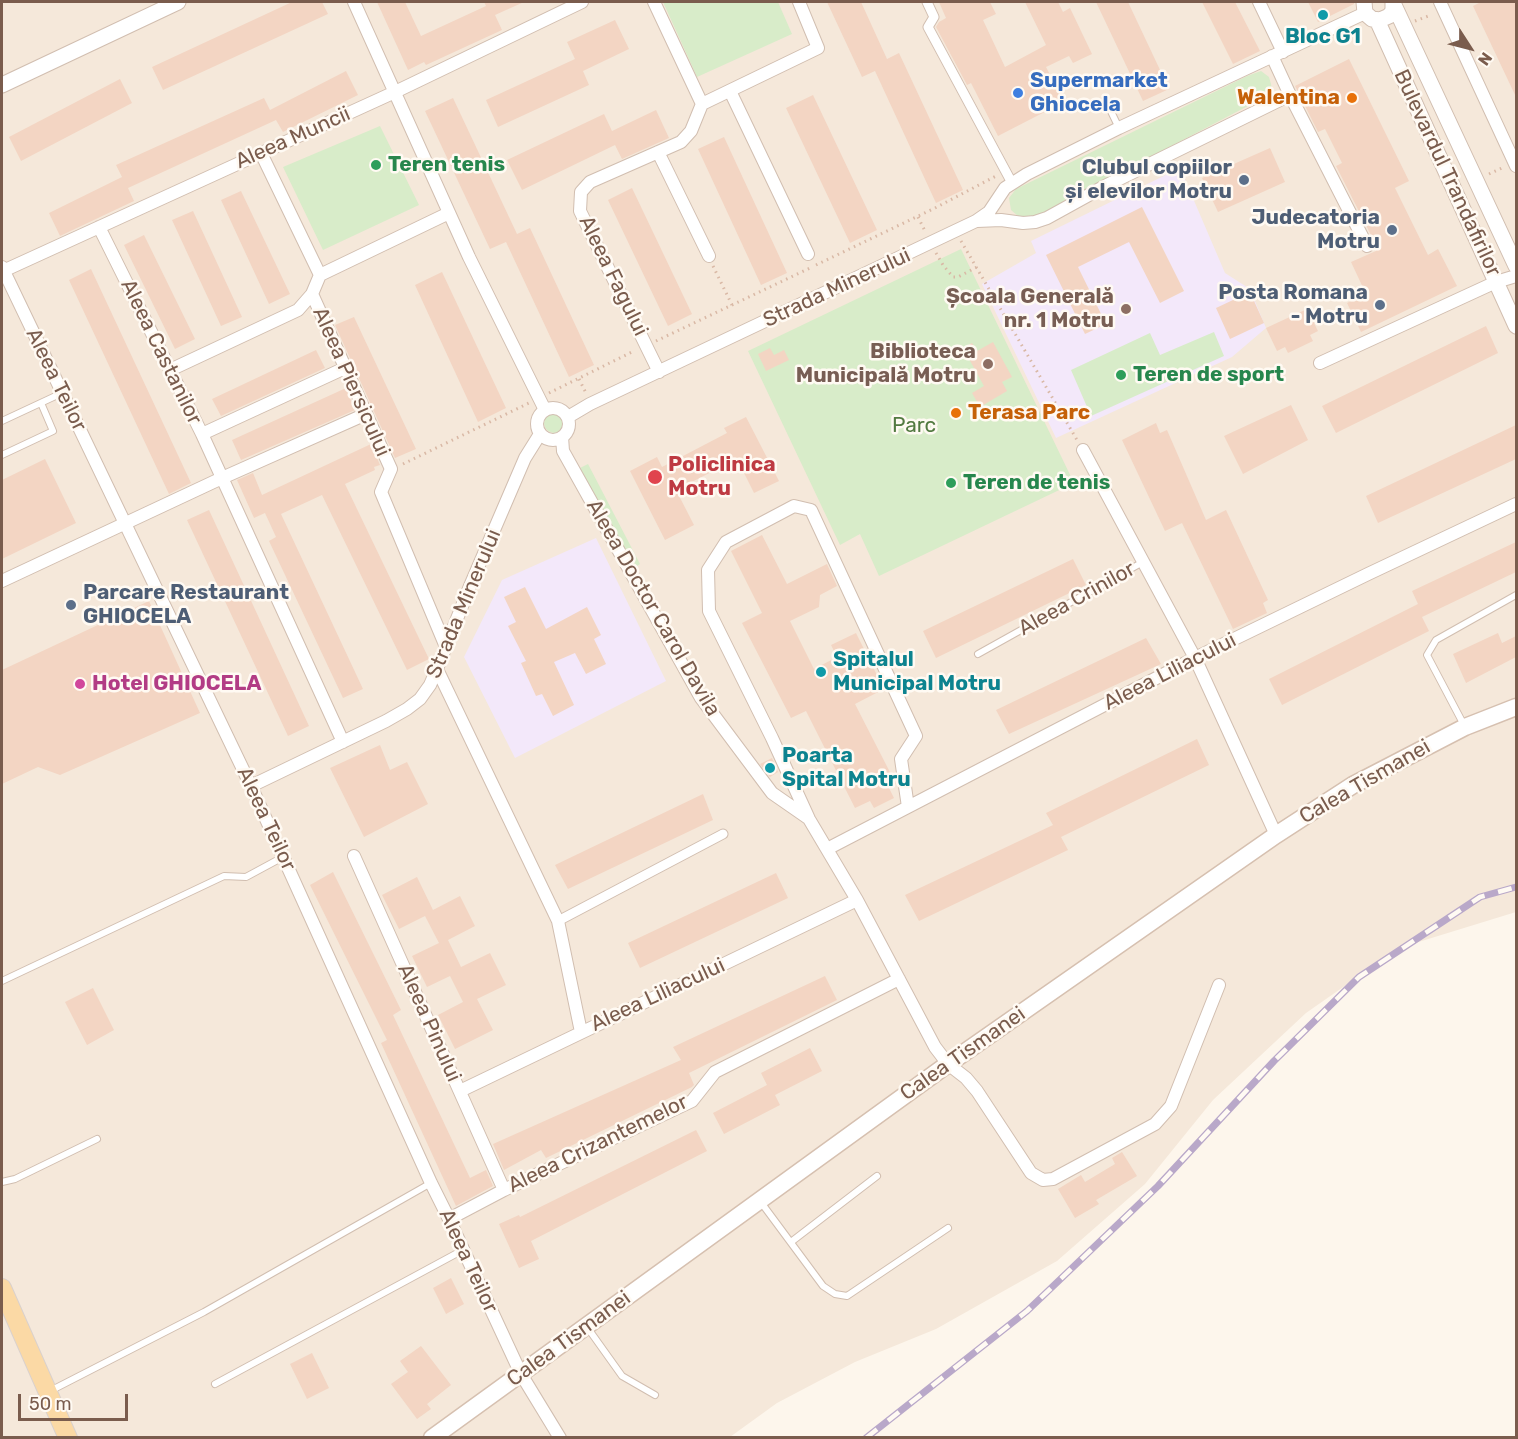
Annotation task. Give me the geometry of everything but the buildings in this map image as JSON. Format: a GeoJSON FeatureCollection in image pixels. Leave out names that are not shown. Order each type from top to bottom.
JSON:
{"type":"FeatureCollection","features":[{"type":"Feature","properties":{"kind":"main road","name":"Calea Tismanei"},"geometry":{"type":"LineString","coordinates":[[432,1437],[948,1064],[1276,835],[1353,785],[1465,727],[1516,707]]}},
{"type":"Feature","properties":{"kind":"main road"},"geometry":{"type":"LineString","coordinates":[[2,1288],[68,1437]]}},
{"type":"Feature","properties":{"kind":"street"},"geometry":{"type":"LineString","coordinates":[[2,85],[178,2]]}},
{"type":"Feature","properties":{"kind":"street"},"geometry":{"type":"LineString","coordinates":[[354,2],[449,213],[544,410]]}},
{"type":"Feature","properties":{"kind":"street","name":"Aleea Muncii"},"geometry":{"type":"LineString","coordinates":[[2,269],[395,92],[582,2]]}},
{"type":"Feature","properties":{"kind":"street"},"geometry":{"type":"LineString","coordinates":[[654,2],[702,104]]}},
{"type":"Feature","properties":{"kind":"street"},"geometry":{"type":"LineString","coordinates":[[709,256],[658,152],[681,142],[691,131],[702,104],[818,48],[799,2]]}},
{"type":"Feature","properties":{"kind":"street"},"geometry":{"type":"LineString","coordinates":[[927,2],[934,17],[928,27],[1012,183]]}},
{"type":"Feature","properties":{"kind":"street"},"geometry":{"type":"LineString","coordinates":[[1259,2],[1290,95],[1367,246]]}},
{"type":"Feature","properties":{"kind":"street"},"geometry":{"type":"LineString","coordinates":[[1440,2],[1516,166]]}},
{"type":"Feature","properties":{"kind":"street"},"geometry":{"type":"LineString","coordinates":[[1369,12],[1389,16],[1394,4]]}},
{"type":"Feature","properties":{"kind":"street","name":"Bulevardul Trandafirilor"},"geometry":{"type":"LineString","coordinates":[[1394,4],[1516,266]]}},
{"type":"Feature","properties":{"kind":"street","name":"Strada Minerului"},"geometry":{"type":"LineString","coordinates":[[568,417],[590,404],[976,221],[989,212],[1005,188],[1012,183],[1119,128],[1369,12]]}},
{"type":"Feature","properties":{"kind":"street","name":"Bulevardul Trandafirilor"},"geometry":{"type":"LineString","coordinates":[[1369,12],[1516,326]]}},
{"type":"Feature","properties":{"kind":"street"},"geometry":{"type":"LineString","coordinates":[[730,91],[808,254]]}},
{"type":"Feature","properties":{"kind":"street","name":"Strada Minerului"},"geometry":{"type":"LineString","coordinates":[[976,221],[1001,220],[1023,224],[1047,218],[1105,186],[1290,95]]}},
{"type":"Feature","properties":{"kind":"street","name":"Aleea Fagului"},"geometry":{"type":"LineString","coordinates":[[658,152],[590,182],[581,192],[580,211],[659,372]]}},
{"type":"Feature","properties":{"kind":"street"},"geometry":{"type":"LineString","coordinates":[[261,153],[320,275]]}},
{"type":"Feature","properties":{"kind":"street"},"geometry":{"type":"LineString","coordinates":[[170,370],[298,309],[312,294],[320,275],[449,213]]}},
{"type":"Feature","properties":{"kind":"street","name":"Aleea Castanilor"},"geometry":{"type":"LineString","coordinates":[[99,226],[202,434],[343,742]]}},
{"type":"Feature","properties":{"kind":"street","name":"Aleea Teilor"},"geometry":{"type":"LineString","coordinates":[[2,269],[251,786],[430,1183],[450,1219],[521,1374],[560,1437]]}},
{"type":"Feature","properties":{"kind":"street"},"geometry":{"type":"LineString","coordinates":[[1320,363],[1496,282],[1516,276]]}},
{"type":"Feature","properties":{"kind":"street","name":"Aleea Piersicului"},"geometry":{"type":"LineString","coordinates":[[312,294],[391,469]]}},
{"type":"Feature","properties":{"kind":"street"},"geometry":{"type":"LineString","coordinates":[[202,434],[345,368]]}},
{"type":"Feature","properties":{"kind":"street"},"geometry":{"type":"LineString","coordinates":[[557,408],[568,417],[568,430],[556,440],[549,440],[540,434],[536,425],[544,410],[557,408]]}},
{"type":"Feature","properties":{"kind":"street"},"geometry":{"type":"LineString","coordinates":[[2,581],[222,478],[366,414]]}},
{"type":"Feature","properties":{"kind":"street","name":"Strada Minerului"},"geometry":{"type":"LineString","coordinates":[[251,786],[343,742],[407,709],[420,699],[437,669],[525,458],[540,434]]}},
{"type":"Feature","properties":{"kind":"street","name":"Aleea Doctor Carol Davila"},"geometry":{"type":"LineString","coordinates":[[562,437],[563,451],[701,698],[772,793],[809,819]]}},
{"type":"Feature","properties":{"kind":"street"},"geometry":{"type":"LineString","coordinates":[[1083,450],[1196,658],[1276,835]]}},
{"type":"Feature","properties":{"kind":"street"},"geometry":{"type":"LineString","coordinates":[[391,469],[381,492],[446,647]]}},
{"type":"Feature","properties":{"kind":"street","name":"Aleea Liliacului"},"geometry":{"type":"LineString","coordinates":[[827,849],[1196,658],[1516,504]]}},
{"type":"Feature","properties":{"kind":"street","name":"Aleea Doctor Carol Davila"},"geometry":{"type":"LineString","coordinates":[[908,807],[901,759],[916,736],[811,510],[794,506],[726,542],[708,570],[709,610],[809,819],[857,900],[936,1047],[948,1064],[966,1078],[977,1091],[1031,1173],[1043,1180],[1053,1179],[1155,1124],[1171,1106],[1218,985]]}},
{"type":"Feature","properties":{"kind":"street"},"geometry":{"type":"LineString","coordinates":[[437,669],[558,921],[581,1032]]}},
{"type":"Feature","properties":{"kind":"street"},"geometry":{"type":"LineString","coordinates":[[558,921],[723,834]]}},
{"type":"Feature","properties":{"kind":"street","name":"Aleea Pinului"},"geometry":{"type":"LineString","coordinates":[[354,856],[504,1190]]}},
{"type":"Feature","properties":{"kind":"street","name":"Aleea Liliacului"},"geometry":{"type":"LineString","coordinates":[[459,1091],[857,900]]}},
{"type":"Feature","properties":{"kind":"street","name":"Aleea Crizantemelor"},"geometry":{"type":"LineString","coordinates":[[450,1219],[504,1190],[692,1101],[715,1072],[899,979]]}},
{"type":"Feature","properties":{"kind":"lane"},"geometry":{"type":"LineString","coordinates":[[1105,99],[1119,128]]}},
{"type":"Feature","properties":{"kind":"lane"},"geometry":{"type":"LineString","coordinates":[[2,421],[62,393]]}},
{"type":"Feature","properties":{"kind":"lane"},"geometry":{"type":"LineString","coordinates":[[2,455],[53,431],[41,403]]}},
{"type":"Feature","properties":{"kind":"lane","name":"Aleea Crinilor"},"geometry":{"type":"LineString","coordinates":[[978,654],[1143,561]]}},
{"type":"Feature","properties":{"kind":"lane"},"geometry":{"type":"LineString","coordinates":[[1465,727],[1427,655],[1436,640],[1516,595]]}},
{"type":"Feature","properties":{"kind":"lane"},"geometry":{"type":"LineString","coordinates":[[2,981],[224,876],[246,877],[284,857]]}},
{"type":"Feature","properties":{"kind":"lane"},"geometry":{"type":"LineString","coordinates":[[2,1182],[15,1179],[97,1139]]}},
{"type":"Feature","properties":{"kind":"lane"},"geometry":{"type":"LineString","coordinates":[[791,1242],[878,1176]]}},
{"type":"Feature","properties":{"kind":"lane"},"geometry":{"type":"LineString","coordinates":[[48,1392],[204,1312],[430,1183]]}},
{"type":"Feature","properties":{"kind":"lane"},"geometry":{"type":"LineString","coordinates":[[760,1200],[823,1286],[835,1294],[847,1296],[948,1228]]}},
{"type":"Feature","properties":{"kind":"lane"},"geometry":{"type":"LineString","coordinates":[[215,1384],[464,1250]]}},
{"type":"Feature","properties":{"kind":"lane"},"geometry":{"type":"LineString","coordinates":[[586,1326],[622,1376],[656,1395]]}},
{"type":"Feature","properties":{"kind":"path"},"geometry":{"type":"LineString","coordinates":[[391,469],[646,345],[918,217],[1006,171]]}},
{"type":"Feature","properties":{"kind":"path"},"geometry":{"type":"LineString","coordinates":[[918,217],[943,266],[953,277],[958,278],[977,267]]}},
{"type":"Feature","properties":{"kind":"path"},"geometry":{"type":"LineString","coordinates":[[956,231],[1083,450]]}},
{"type":"Feature","properties":{"kind":"path"},"geometry":{"type":"LineString","coordinates":[[709,256],[732,305]]}},
{"type":"Feature","properties":{"kind":"shaded area"},"geometry":{"type":"Polygon","coordinates":[[[2,2],[1516,2],[1516,912],[1399,948],[1306,1013],[1213,1100],[1145,1184],[1057,1261],[936,1329],[855,1362],[777,1403],[730,1437],[2,1438],[2,2]]]}},
{"type":"Feature","properties":{"kind":"shaded area","name":"Școala Generală nr. 1 Motru"},"geometry":{"type":"Polygon","coordinates":[[[1180,168],[1225,273],[1250,289],[1266,328],[1232,357],[1056,438],[982,284],[1036,253],[1031,241],[1180,168]]]}},
{"type":"Feature","properties":{"kind":"shaded area"},"geometry":{"type":"Polygon","coordinates":[[[596,538],[666,681],[515,758],[464,657],[502,580],[596,538]]]}},
{"type":"Feature","properties":{"kind":"green space"},"geometry":{"type":"Polygon","coordinates":[[[663,2],[778,2],[792,34],[697,77],[663,2]]]}},
{"type":"Feature","properties":{"kind":"green space"},"geometry":{"type":"Polygon","coordinates":[[[1261,71],[1269,77],[1271,84],[1272,90],[1267,96],[1047,211],[1029,218],[1018,216],[1011,210],[1009,198],[1016,189],[1261,71]]]}},
{"type":"Feature","properties":{"kind":"green space"},"geometry":{"type":"Polygon","coordinates":[[[380,126],[419,205],[323,250],[283,167],[380,126]]]}},
{"type":"Feature","properties":{"kind":"green space","name":"Parc"},"geometry":{"type":"Polygon","coordinates":[[[961,249],[1074,483],[879,576],[860,534],[840,545],[748,351],[961,249]]]}},
{"type":"Feature","properties":{"kind":"green space","name":"Teren de sport"},"geometry":{"type":"Polygon","coordinates":[[[1214,332],[1224,356],[1091,416],[1071,370],[1150,333],[1160,355],[1214,332]]]}},
{"type":"Feature","properties":{"kind":"green space"},"geometry":{"type":"Polygon","coordinates":[[[550,413],[558,413],[564,419],[564,427],[558,433],[550,433],[544,427],[544,419],[550,413]]]}},
{"type":"Feature","properties":{"kind":"green space"},"geometry":{"type":"Polygon","coordinates":[[[588,464],[640,564],[634,568],[580,468],[588,464]]]}},
{"type":"Feature","properties":{"kind":"railway"},"geometry":{"type":"LineString","coordinates":[[866,1438],[1027,1311],[1158,1186],[1274,1061],[1359,977],[1480,897],[1516,887]]}},
{"type":"Feature","properties":{"kind":"place","name":"Bloc G1"},"geometry":{"type":"Point","coordinates":[1323,15]}},
{"type":"Feature","properties":{"kind":"place","name":"Supermarket Ghiocela"},"geometry":{"type":"Point","coordinates":[1018,93]}},
{"type":"Feature","properties":{"kind":"place","name":"Walentina"},"geometry":{"type":"Point","coordinates":[1352,98]}},
{"type":"Feature","properties":{"kind":"place","name":"Teren tenis"},"geometry":{"type":"Point","coordinates":[376,165]}},
{"type":"Feature","properties":{"kind":"place","name":"Clubul copiilor și elevilor Motru"},"geometry":{"type":"Point","coordinates":[1244,180]}},
{"type":"Feature","properties":{"kind":"place","name":"Judecatoria Motru"},"geometry":{"type":"Point","coordinates":[1392,230]}},
{"type":"Feature","properties":{"kind":"place","name":"Posta Romana - Motru"},"geometry":{"type":"Point","coordinates":[1380,305]}},
{"type":"Feature","properties":{"kind":"place","name":"Școala Generală nr. 1 Motru"},"geometry":{"type":"Point","coordinates":[1126,309]}},
{"type":"Feature","properties":{"kind":"place","name":"Biblioteca Municipală Motru"},"geometry":{"type":"Point","coordinates":[988,364]}},
{"type":"Feature","properties":{"kind":"place","name":"Teren de sport"},"geometry":{"type":"Point","coordinates":[1121,375]}},
{"type":"Feature","properties":{"kind":"place","name":"Terasa Parc"},"geometry":{"type":"Point","coordinates":[956,413]}},
{"type":"Feature","properties":{"kind":"place","name":"Policlinica Motru"},"geometry":{"type":"Point","coordinates":[655,477]}},
{"type":"Feature","properties":{"kind":"place","name":"Teren de tenis"},"geometry":{"type":"Point","coordinates":[951,483]}},
{"type":"Feature","properties":{"kind":"place","name":"Parcare Restaurant GHIOCELA"},"geometry":{"type":"Point","coordinates":[71,605]}},
{"type":"Feature","properties":{"kind":"place","name":"Spitalul Municipal Motru"},"geometry":{"type":"Point","coordinates":[821,672]}},
{"type":"Feature","properties":{"kind":"place","name":"Hotel GHIOCELA"},"geometry":{"type":"Point","coordinates":[80,684]}},
{"type":"Feature","properties":{"kind":"place","name":"Poarta Spital Motru"},"geometry":{"type":"Point","coordinates":[770,768]}}]}
